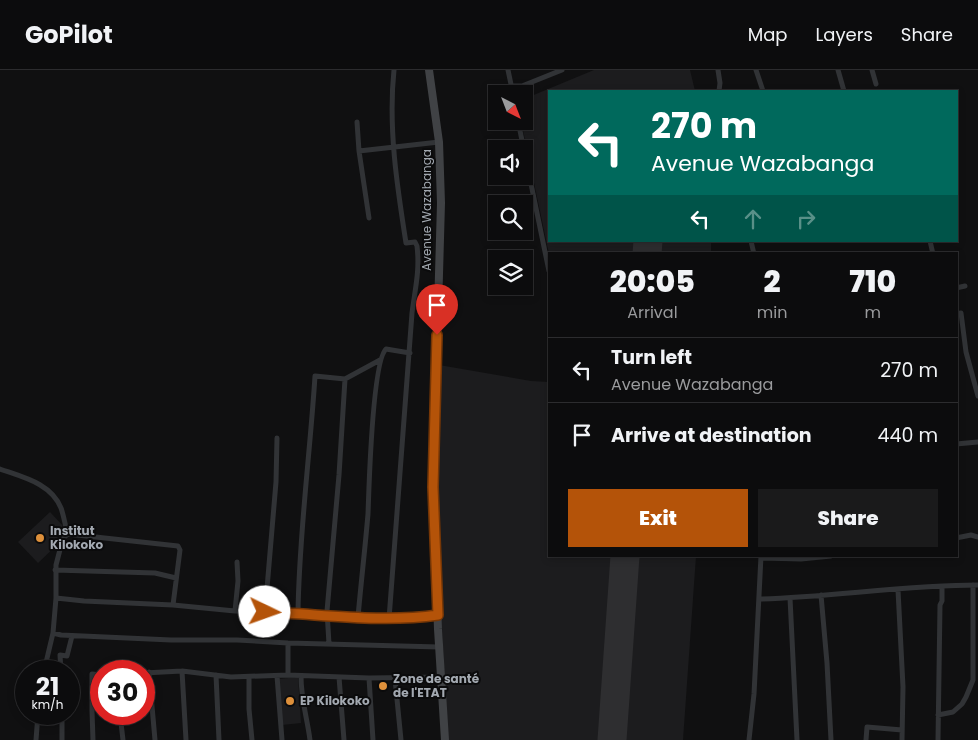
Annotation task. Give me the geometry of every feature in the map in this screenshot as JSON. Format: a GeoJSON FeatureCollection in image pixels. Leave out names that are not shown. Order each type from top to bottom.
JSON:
{"type":"FeatureCollection","features":[{"type":"Feature","properties":{"kind":"main road","name":"Avenue Wazabanga"},"geometry":{"type":"LineString","coordinates":[[429,70],[439,142],[441,203],[433,487],[445,740]]}},
{"type":"Feature","properties":{"kind":"street"},"geometry":{"type":"LineString","coordinates":[[389,619],[413,306],[418,280],[416,243],[406,243],[399,202],[392,111],[394,70]]}},
{"type":"Feature","properties":{"kind":"street"},"geometry":{"type":"LineString","coordinates":[[508,70],[512,85]]}},
{"type":"Feature","properties":{"kind":"street"},"geometry":{"type":"LineString","coordinates":[[524,85],[562,70]]}},
{"type":"Feature","properties":{"kind":"street"},"geometry":{"type":"LineString","coordinates":[[718,70],[719,90]]}},
{"type":"Feature","properties":{"kind":"street"},"geometry":{"type":"LineString","coordinates":[[756,70],[763,90]]}},
{"type":"Feature","properties":{"kind":"street"},"geometry":{"type":"LineString","coordinates":[[838,70],[844,90]]}},
{"type":"Feature","properties":{"kind":"street"},"geometry":{"type":"LineString","coordinates":[[872,70],[876,84]]}},
{"type":"Feature","properties":{"kind":"street"},"geometry":{"type":"LineString","coordinates":[[357,122],[368,218]]}},
{"type":"Feature","properties":{"kind":"street"},"geometry":{"type":"LineString","coordinates":[[520,130],[548,266]]}},
{"type":"Feature","properties":{"kind":"street"},"geometry":{"type":"LineString","coordinates":[[359,151],[439,142]]}},
{"type":"Feature","properties":{"kind":"street"},"geometry":{"type":"LineString","coordinates":[[958,288],[965,286]]}},
{"type":"Feature","properties":{"kind":"street"},"geometry":{"type":"LineString","coordinates":[[958,314],[961,313],[966,352],[978,396]]}},
{"type":"Feature","properties":{"kind":"street"},"geometry":{"type":"LineString","coordinates":[[358,617],[368,515],[370,460],[377,374],[382,353],[386,349],[410,353]]}},
{"type":"Feature","properties":{"kind":"street"},"geometry":{"type":"LineString","coordinates":[[298,613],[302,523],[315,376],[344,379],[380,360]]}},
{"type":"Feature","properties":{"kind":"street"},"geometry":{"type":"LineString","coordinates":[[329,644],[327,611],[340,466],[344,379]]}},
{"type":"Feature","properties":{"kind":"street"},"geometry":{"type":"LineString","coordinates":[[265,612],[275,491],[277,438]]}},
{"type":"Feature","properties":{"kind":"street"},"geometry":{"type":"LineString","coordinates":[[958,444],[978,442]]}},
{"type":"Feature","properties":{"kind":"street"},"geometry":{"type":"LineString","coordinates":[[0,468],[39,484],[48,490],[55,497],[61,508],[68,534]]}},
{"type":"Feature","properties":{"kind":"street"},"geometry":{"type":"LineString","coordinates":[[47,660],[53,633],[56,570],[63,538],[68,534],[178,546],[180,550],[173,605]]}},
{"type":"Feature","properties":{"kind":"street"},"geometry":{"type":"LineString","coordinates":[[958,538],[971,535],[978,537]]}},
{"type":"Feature","properties":{"kind":"street"},"geometry":{"type":"LineString","coordinates":[[749,740],[754,694],[761,557],[801,557]]}},
{"type":"Feature","properties":{"kind":"street"},"geometry":{"type":"LineString","coordinates":[[235,611],[238,582],[237,562]]}},
{"type":"Feature","properties":{"kind":"street"},"geometry":{"type":"LineString","coordinates":[[56,570],[155,573],[176,578]]}},
{"type":"Feature","properties":{"kind":"street"},"geometry":{"type":"LineString","coordinates":[[760,599],[976,585],[973,680],[962,704],[954,712],[938,715]]}},
{"type":"Feature","properties":{"kind":"street"},"geometry":{"type":"LineString","coordinates":[[938,740],[942,586]]}},
{"type":"Feature","properties":{"kind":"street"},"geometry":{"type":"LineString","coordinates":[[898,590],[903,687],[902,740]]}},
{"type":"Feature","properties":{"kind":"street"},"geometry":{"type":"LineString","coordinates":[[821,595],[827,663],[830,740]]}},
{"type":"Feature","properties":{"kind":"street"},"geometry":{"type":"LineString","coordinates":[[56,598],[235,611],[298,613],[314,616],[411,619],[438,615]]}},
{"type":"Feature","properties":{"kind":"street"},"geometry":{"type":"LineString","coordinates":[[790,598],[797,740]]}},
{"type":"Feature","properties":{"kind":"street"},"geometry":{"type":"LineString","coordinates":[[53,633],[72,636],[171,640],[237,640],[440,647]]}},
{"type":"Feature","properties":{"kind":"street"},"geometry":{"type":"LineString","coordinates":[[60,660],[60,655],[67,656],[72,636]]}},
{"type":"Feature","properties":{"kind":"street"},"geometry":{"type":"LineString","coordinates":[[288,643],[288,675]]}},
{"type":"Feature","properties":{"kind":"street"},"geometry":{"type":"LineString","coordinates":[[155,672],[182,671],[249,677],[288,675],[369,678],[442,677]]}},
{"type":"Feature","properties":{"kind":"street"},"geometry":{"type":"LineString","coordinates":[[182,671],[186,740]]}},
{"type":"Feature","properties":{"kind":"street"},"geometry":{"type":"LineString","coordinates":[[216,675],[219,740]]}},
{"type":"Feature","properties":{"kind":"street"},"geometry":{"type":"LineString","coordinates":[[277,676],[282,740]]}},
{"type":"Feature","properties":{"kind":"street"},"geometry":{"type":"LineString","coordinates":[[301,676],[304,711],[309,727],[310,740]]}},
{"type":"Feature","properties":{"kind":"street"},"geometry":{"type":"LineString","coordinates":[[249,677],[249,710],[252,740]]}},
{"type":"Feature","properties":{"kind":"street"},"geometry":{"type":"LineString","coordinates":[[339,677],[344,740]]}},
{"type":"Feature","properties":{"kind":"street"},"geometry":{"type":"LineString","coordinates":[[369,678],[373,740]]}},
{"type":"Feature","properties":{"kind":"street"},"geometry":{"type":"LineString","coordinates":[[395,678],[401,740]]}},
{"type":"Feature","properties":{"kind":"street"},"geometry":{"type":"LineString","coordinates":[[36,740],[37,725]]}},
{"type":"Feature","properties":{"kind":"street"},"geometry":{"type":"LineString","coordinates":[[62,725],[62,740]]}},
{"type":"Feature","properties":{"kind":"street"},"geometry":{"type":"LineString","coordinates":[[92,725],[93,740]]}},
{"type":"Feature","properties":{"kind":"street"},"geometry":{"type":"LineString","coordinates":[[121,725],[123,740]]}},
{"type":"Feature","properties":{"kind":"street"},"geometry":{"type":"LineString","coordinates":[[153,725],[155,740]]}},
{"type":"Feature","properties":{"kind":"street"},"geometry":{"type":"LineString","coordinates":[[866,740],[867,728],[902,730]]}},
{"type":"Feature","properties":{"kind":"shaded area"},"geometry":{"type":"Polygon","coordinates":[[[594,70],[690,70],[695,90],[548,90],[548,242],[711,242],[711,252],[549,252],[533,178],[533,140],[525,140],[523,130],[533,130],[533,95],[594,70]]]}},
{"type":"Feature","properties":{"kind":"shaded area"},"geometry":{"type":"Polygon","coordinates":[[[439,365],[531,381],[548,382],[548,557],[696,557],[683,740],[448,740],[434,480],[439,365]]]}},
{"type":"Feature","properties":{"kind":"shaded area","name":"Institut Kilokoko"},"geometry":{"type":"Polygon","coordinates":[[[50,512],[63,526],[54,534],[61,541],[38,563],[18,542],[50,512]]]}},
{"type":"Feature","properties":{"kind":"shaded area","name":"EP Kilokoko"},"geometry":{"type":"Polygon","coordinates":[[[298,677],[301,723],[282,725],[278,679],[298,677]]]}},
{"type":"Feature","properties":{"kind":"runway"},"geometry":{"type":"LineString","coordinates":[[647,252],[648,242]]}},
{"type":"Feature","properties":{"kind":"runway"},"geometry":{"type":"LineString","coordinates":[[612,740],[625,557]]}},
{"type":"Feature","properties":{"kind":"place","name":"Institut Kilokoko"},"geometry":{"type":"Point","coordinates":[40,538]}},
{"type":"Feature","properties":{"kind":"place","name":"Zone de santé de l'ETAT"},"geometry":{"type":"Point","coordinates":[383,686]}},
{"type":"Feature","properties":{"kind":"place","name":"EP Kilokoko"},"geometry":{"type":"Point","coordinates":[290,701]}},
{"type":"Feature","properties":{"kind":"route"},"geometry":{"type":"LineString","coordinates":[[265,612],[396,619],[438,615],[433,487],[437,335]]}}]}
